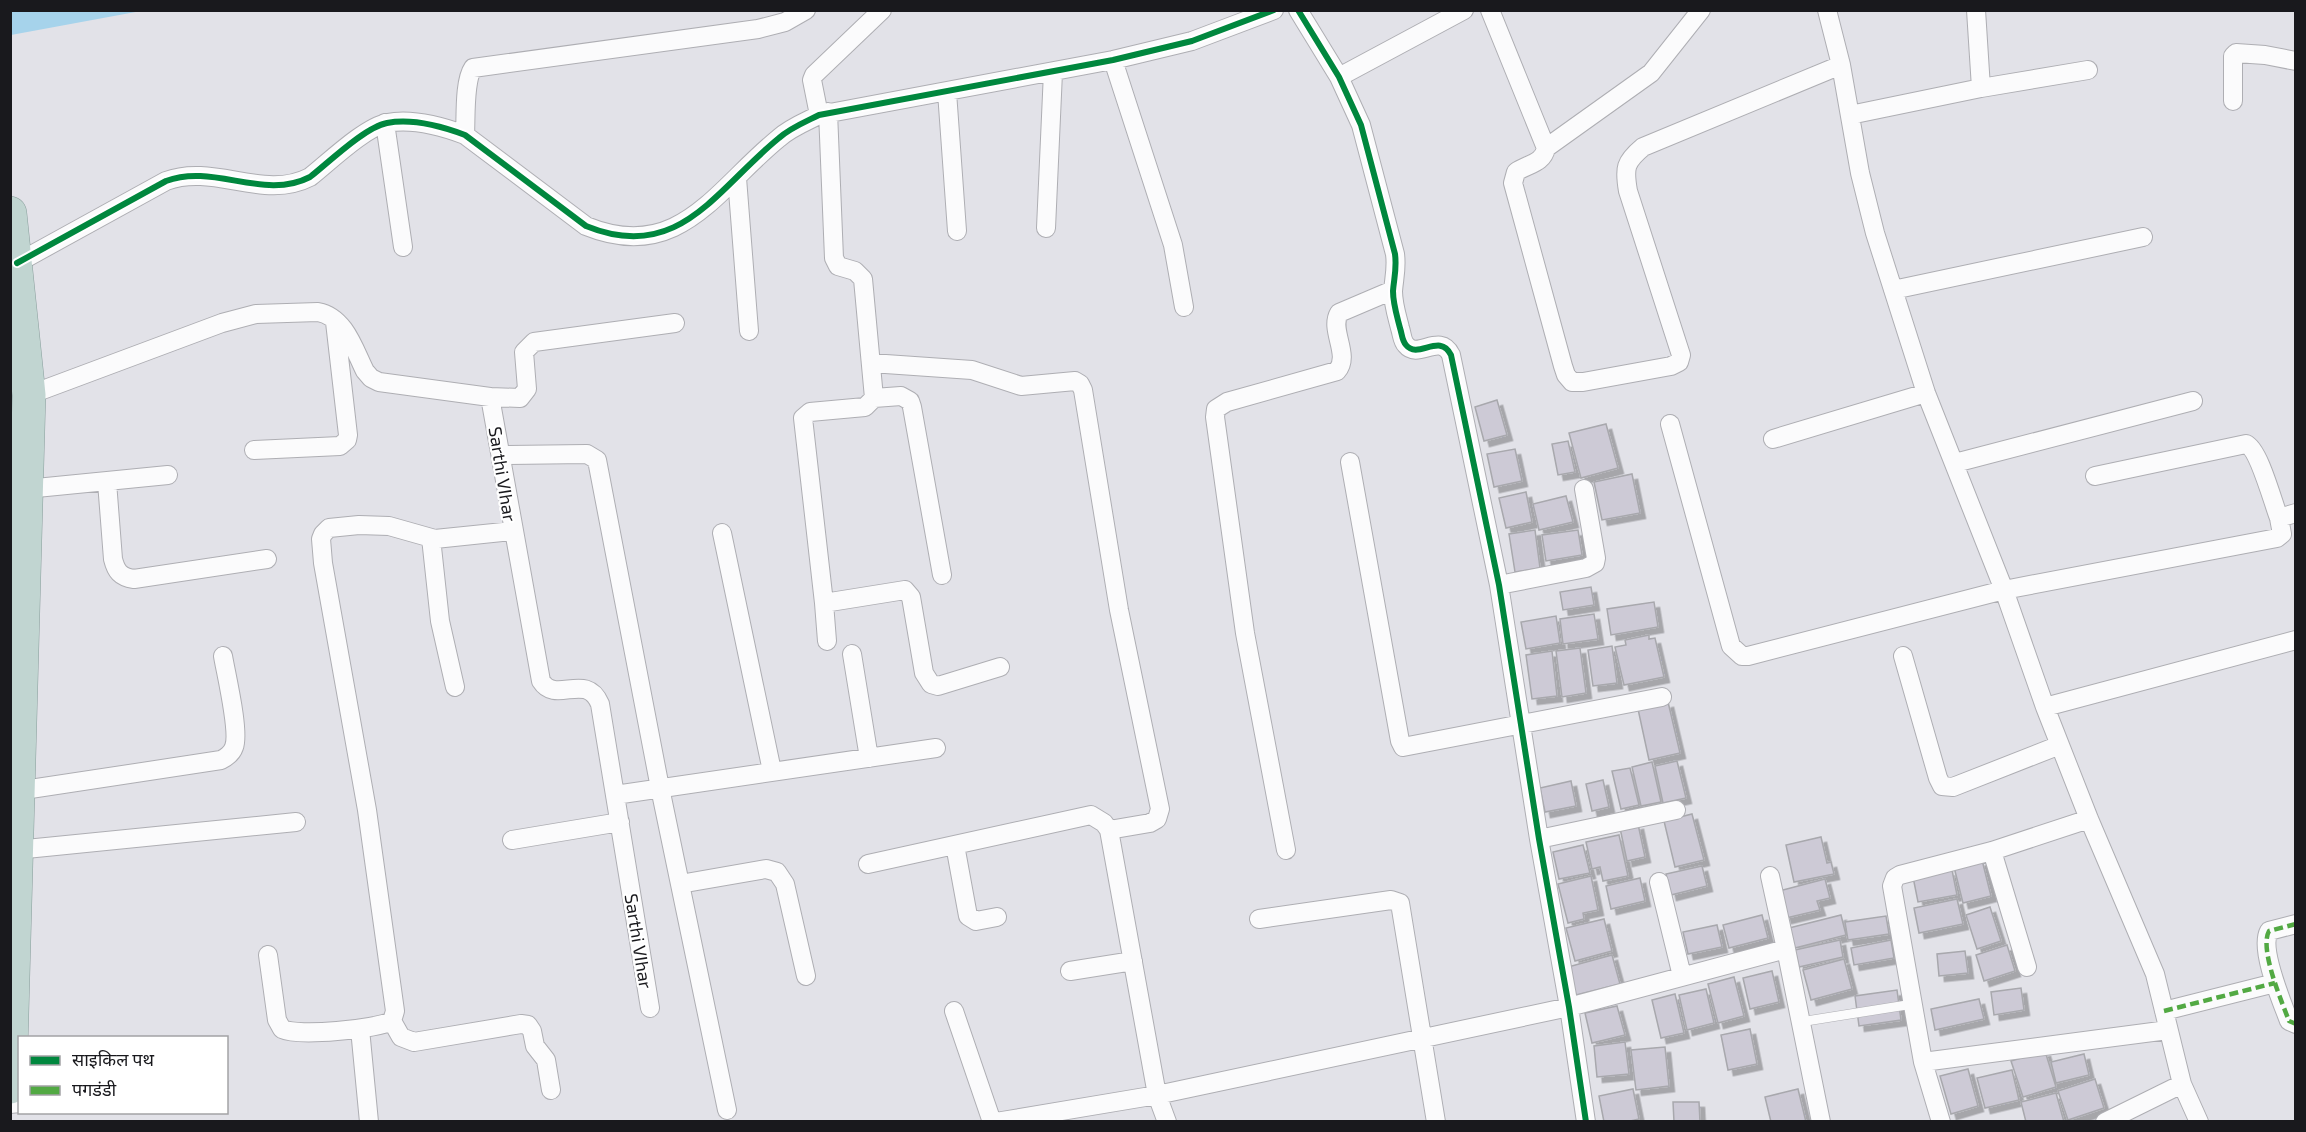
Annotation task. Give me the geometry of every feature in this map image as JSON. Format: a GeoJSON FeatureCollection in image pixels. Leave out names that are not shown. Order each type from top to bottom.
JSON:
{"type":"FeatureCollection","features":[{"type":"Feature","properties":{"kind":"highway"},"geometry":{"type":"LineString","coordinates":[[10,213],[29,395],[10,1087]]}},
{"type":"Feature","properties":{"kind":"street"},"geometry":{"type":"LineString","coordinates":[[465,135],[468,83],[470,73],[474,68],[758,28],[785,22],[806,10]]}},
{"type":"Feature","properties":{"kind":"street"},"geometry":{"type":"LineString","coordinates":[[874,398],[863,279],[855,271],[838,266],[834,258],[823,114],[812,80],[814,75],[882,10]]}},
{"type":"Feature","properties":{"kind":"street"},"geometry":{"type":"LineString","coordinates":[[17,263],[166,181],[182,175],[197,174],[263,185],[281,186],[299,183],[372,129],[385,123],[403,122],[444,127],[465,135],[585,226],[606,235],[628,238],[645,236],[675,227],[702,210],[780,137],[823,114],[1113,60],[1192,41],[1274,10]]}},
{"type":"Feature","properties":{"kind":"street"},"geometry":{"type":"LineString","coordinates":[[1298,10],[1339,77],[1367,142],[1395,254],[1394,301],[1406,345],[1415,350],[1443,346],[1451,355],[1499,585],[1586,1122]]}},
{"type":"Feature","properties":{"kind":"street"},"geometry":{"type":"LineString","coordinates":[[1339,77],[1464,10]]}},
{"type":"Feature","properties":{"kind":"street"},"geometry":{"type":"LineString","coordinates":[[1490,10],[1546,148],[1541,160],[1516,172],[1513,183],[1566,375],[1572,382],[1671,366],[1679,362],[1681,355],[1628,190],[1625,174],[1632,156],[1643,147],[1841,65]]}},
{"type":"Feature","properties":{"kind":"street"},"geometry":{"type":"LineString","coordinates":[[1546,148],[1650,73],[1701,10]]}},
{"type":"Feature","properties":{"kind":"street"},"geometry":{"type":"LineString","coordinates":[[1827,10],[1841,65],[1860,173],[1875,233],[1926,393],[2004,590],[2045,707],[2089,819],[2156,974],[2182,1084],[2199,1122]]}},
{"type":"Feature","properties":{"kind":"street"},"geometry":{"type":"LineString","coordinates":[[1976,10],[1981,88]]}},
{"type":"Feature","properties":{"kind":"street"},"geometry":{"type":"LineString","coordinates":[[2233,101],[2233,57],[2236,53],[2265,55],[2295,61]]}},
{"type":"Feature","properties":{"kind":"street"},"geometry":{"type":"LineString","coordinates":[[1113,60],[1173,245],[1184,307]]}},
{"type":"Feature","properties":{"kind":"street"},"geometry":{"type":"LineString","coordinates":[[1850,116],[1981,88],[2088,70]]}},
{"type":"Feature","properties":{"kind":"street"},"geometry":{"type":"LineString","coordinates":[[1046,228],[1053,72]]}},
{"type":"Feature","properties":{"kind":"street"},"geometry":{"type":"LineString","coordinates":[[947,92],[957,231]]}},
{"type":"Feature","properties":{"kind":"street"},"geometry":{"type":"LineString","coordinates":[[385,123],[403,247]]}},
{"type":"Feature","properties":{"kind":"street"},"geometry":{"type":"LineString","coordinates":[[736,178],[750,331]]}},
{"type":"Feature","properties":{"kind":"street"},"geometry":{"type":"LineString","coordinates":[[1893,290],[2143,237]]}},
{"type":"Feature","properties":{"kind":"street"},"geometry":{"type":"LineString","coordinates":[[1286,850],[1245,633],[1215,417],[1216,409],[1227,402],[1337,371],[1342,361],[1336,322],[1339,313],[1393,290]]}},
{"type":"Feature","properties":{"kind":"street"},"geometry":{"type":"LineString","coordinates":[[29,395],[222,322],[256,314],[318,312],[326,314],[341,324],[365,371],[379,382],[489,397],[520,398],[527,389],[524,352],[534,342],[675,323]]}},
{"type":"Feature","properties":{"kind":"street"},"geometry":{"type":"LineString","coordinates":[[254,450],[340,446],[347,440],[335,319]]}},
{"type":"Feature","properties":{"kind":"street"},"geometry":{"type":"LineString","coordinates":[[871,363],[972,370],[1021,386],[1075,381],[1083,390],[1119,610],[1160,809],[1156,819],[1150,824],[1109,830]]}},
{"type":"Feature","properties":{"kind":"street"},"geometry":{"type":"LineString","coordinates":[[1773,439],[1926,393]]}},
{"type":"Feature","properties":{"kind":"street"},"geometry":{"type":"LineString","coordinates":[[827,641],[803,418],[810,412],[866,407],[874,398],[901,396],[910,401],[942,575]]}},
{"type":"Feature","properties":{"kind":"street","name":"Sarthi VIhar"},"geometry":{"type":"LineString","coordinates":[[489,397],[541,681],[548,689],[554,691],[583,688],[597,696],[600,704],[650,1008]]}},
{"type":"Feature","properties":{"kind":"street"},"geometry":{"type":"LineString","coordinates":[[1955,463],[2193,401]]}},
{"type":"Feature","properties":{"kind":"street"},"geometry":{"type":"LineString","coordinates":[[1670,424],[1731,646],[1738,654],[1748,656],[2004,590],[2277,538],[2282,534],[2287,516],[2248,444],[2095,476]]}},
{"type":"Feature","properties":{"kind":"street"},"geometry":{"type":"LineString","coordinates":[[501,455],[587,454],[597,460],[660,788],[727,1110]]}},
{"type":"Feature","properties":{"kind":"street"},"geometry":{"type":"LineString","coordinates":[[1350,462],[1402,745],[1408,747],[1662,697]]}},
{"type":"Feature","properties":{"kind":"street"},"geometry":{"type":"LineString","coordinates":[[26,489],[168,475]]}},
{"type":"Feature","properties":{"kind":"street"},"geometry":{"type":"LineString","coordinates":[[107,482],[113,559],[115,568],[122,576],[134,579],[267,559]]}},
{"type":"Feature","properties":{"kind":"street"},"geometry":{"type":"LineString","coordinates":[[1499,585],[1586,568],[1595,563],[1584,489]]}},
{"type":"Feature","properties":{"kind":"street"},"geometry":{"type":"LineString","coordinates":[[512,531],[430,538],[406,529],[374,525],[330,528],[321,539],[322,563],[367,810],[395,1011],[392,1021],[401,1037],[414,1042],[521,1024],[528,1025],[535,1046],[546,1060],[552,1090]]}},
{"type":"Feature","properties":{"kind":"street"},"geometry":{"type":"LineString","coordinates":[[722,533],[772,771]]}},
{"type":"Feature","properties":{"kind":"street"},"geometry":{"type":"LineString","coordinates":[[430,538],[440,621],[454,687]]}},
{"type":"Feature","properties":{"kind":"street"},"geometry":{"type":"LineString","coordinates":[[824,603],[900,590],[909,593],[924,673],[931,684],[938,686],[1000,667]]}},
{"type":"Feature","properties":{"kind":"street"},"geometry":{"type":"LineString","coordinates":[[2045,707],[2295,640]]}},
{"type":"Feature","properties":{"kind":"street"},"geometry":{"type":"LineString","coordinates":[[852,654],[868,758]]}},
{"type":"Feature","properties":{"kind":"street"},"geometry":{"type":"LineString","coordinates":[[17,791],[221,760],[226,757],[231,753],[236,738],[223,656]]}},
{"type":"Feature","properties":{"kind":"street"},"geometry":{"type":"LineString","coordinates":[[1904,656],[1942,786],[1953,787],[2060,745]]}},
{"type":"Feature","properties":{"kind":"street"},"geometry":{"type":"LineString","coordinates":[[615,795],[936,748]]}},
{"type":"Feature","properties":{"kind":"street"},"geometry":{"type":"LineString","coordinates":[[1539,839],[1676,810]]}},
{"type":"Feature","properties":{"kind":"street"},"geometry":{"type":"LineString","coordinates":[[868,864],[1091,815],[1104,823],[1109,830],[1158,1095],[1167,1122]]}},
{"type":"Feature","properties":{"kind":"street"},"geometry":{"type":"LineString","coordinates":[[1941,1122],[1923,1062],[1893,881],[1900,874],[1992,851],[2089,819]]}},
{"type":"Feature","properties":{"kind":"street"},"geometry":{"type":"LineString","coordinates":[[16,850],[296,822]]}},
{"type":"Feature","properties":{"kind":"street"},"geometry":{"type":"LineString","coordinates":[[512,840],[620,822]]}},
{"type":"Feature","properties":{"kind":"street"},"geometry":{"type":"LineString","coordinates":[[956,845],[968,916],[976,921],[997,916]]}},
{"type":"Feature","properties":{"kind":"street"},"geometry":{"type":"LineString","coordinates":[[1992,851],[2027,967]]}},
{"type":"Feature","properties":{"kind":"street"},"geometry":{"type":"LineString","coordinates":[[680,884],[766,869],[777,872],[785,884],[806,976]]}},
{"type":"Feature","properties":{"kind":"street"},"geometry":{"type":"LineString","coordinates":[[1770,876],[1821,1122]]}},
{"type":"Feature","properties":{"kind":"street"},"geometry":{"type":"LineString","coordinates":[[1659,882],[1682,976]]}},
{"type":"Feature","properties":{"kind":"street"},"geometry":{"type":"LineString","coordinates":[[1259,919],[1397,901],[1401,906],[1436,1122]]}},
{"type":"Feature","properties":{"kind":"street"},"geometry":{"type":"LineString","coordinates":[[2295,924],[2273,930],[2266,935],[2265,940],[2275,983],[2289,1021],[2295,1024]]}},
{"type":"Feature","properties":{"kind":"street"},"geometry":{"type":"LineString","coordinates":[[954,1011],[994,1122],[1158,1095],[1569,1007],[1786,949]]}},
{"type":"Feature","properties":{"kind":"street"},"geometry":{"type":"LineString","coordinates":[[268,955],[277,1020],[282,1029],[297,1032],[360,1029],[392,1021]]}},
{"type":"Feature","properties":{"kind":"street"},"geometry":{"type":"LineString","coordinates":[[1070,971],[1133,961]]}},
{"type":"Feature","properties":{"kind":"street"},"geometry":{"type":"LineString","coordinates":[[2164,1011],[2275,983]]}},
{"type":"Feature","properties":{"kind":"street"},"geometry":{"type":"LineString","coordinates":[[360,1029],[369,1122]]}},
{"type":"Feature","properties":{"kind":"street"},"geometry":{"type":"LineString","coordinates":[[1923,1062],[2168,1030]]}},
{"type":"Feature","properties":{"kind":"street"},"geometry":{"type":"LineString","coordinates":[[2105,1122],[2182,1084]]}},
{"type":"Feature","properties":{"kind":"lane"},"geometry":{"type":"LineString","coordinates":[[1800,1022],[1913,1004]]}},
{"type":"Feature","properties":{"kind":"water"},"geometry":{"type":"Polygon","coordinates":[[[11,10],[141,10],[141,11],[11,35],[11,10]]]}},
{"type":"Feature","properties":{"kind":"building"},"geometry":{"type":"Polygon","coordinates":[[[1497,400],[1507,435],[1484,441],[1475,407],[1497,400]]]}},
{"type":"Feature","properties":{"kind":"building"},"geometry":{"type":"Polygon","coordinates":[[[1606,424],[1618,468],[1581,478],[1569,433],[1606,424]]]}},
{"type":"Feature","properties":{"kind":"building"},"geometry":{"type":"Polygon","coordinates":[[[1568,441],[1575,472],[1558,475],[1552,444],[1568,441]]]}},
{"type":"Feature","properties":{"kind":"building"},"geometry":{"type":"Polygon","coordinates":[[[1515,449],[1522,481],[1494,487],[1487,454],[1515,449]]]}},
{"type":"Feature","properties":{"kind":"building"},"geometry":{"type":"Polygon","coordinates":[[[1632,474],[1640,513],[1602,520],[1594,482],[1632,474]]]}},
{"type":"Feature","properties":{"kind":"building"},"geometry":{"type":"Polygon","coordinates":[[[1526,492],[1532,522],[1506,528],[1499,498],[1526,492]]]}},
{"type":"Feature","properties":{"kind":"building"},"geometry":{"type":"Polygon","coordinates":[[[1566,496],[1573,522],[1539,530],[1533,504],[1566,496]]]}},
{"type":"Feature","properties":{"kind":"building"},"geometry":{"type":"Polygon","coordinates":[[[1535,530],[1540,568],[1515,572],[1509,534],[1535,530]]]}},
{"type":"Feature","properties":{"kind":"building"},"geometry":{"type":"Polygon","coordinates":[[[1578,530],[1582,555],[1546,561],[1542,535],[1578,530]]]}},
{"type":"Feature","properties":{"kind":"building"},"geometry":{"type":"Polygon","coordinates":[[[1591,587],[1594,605],[1563,610],[1560,592],[1591,587]]]}},
{"type":"Feature","properties":{"kind":"building"},"geometry":{"type":"Polygon","coordinates":[[[1654,602],[1658,627],[1611,635],[1607,609],[1654,602]]]}},
{"type":"Feature","properties":{"kind":"building"},"geometry":{"type":"Polygon","coordinates":[[[1594,614],[1598,639],[1563,644],[1560,619],[1594,614]]]}},
{"type":"Feature","properties":{"kind":"building"},"geometry":{"type":"Polygon","coordinates":[[[1556,616],[1560,643],[1526,649],[1521,622],[1556,616]]]}},
{"type":"Feature","properties":{"kind":"building"},"geometry":{"type":"Polygon","coordinates":[[[1649,635],[1649,639],[1655,638],[1664,677],[1624,685],[1615,647],[1626,645],[1625,640],[1649,635]]]}},
{"type":"Feature","properties":{"kind":"building"},"geometry":{"type":"Polygon","coordinates":[[[1612,646],[1617,683],[1593,686],[1588,650],[1612,646]]]}},
{"type":"Feature","properties":{"kind":"building"},"geometry":{"type":"Polygon","coordinates":[[[1580,648],[1586,693],[1562,697],[1556,651],[1580,648]]]}},
{"type":"Feature","properties":{"kind":"building"},"geometry":{"type":"Polygon","coordinates":[[[1552,651],[1557,696],[1532,699],[1526,655],[1552,651]]]}},
{"type":"Feature","properties":{"kind":"building"},"geometry":{"type":"Polygon","coordinates":[[[1668,702],[1680,753],[1649,760],[1638,709],[1668,702]]]}},
{"type":"Feature","properties":{"kind":"building"},"geometry":{"type":"Polygon","coordinates":[[[1677,761],[1686,798],[1663,803],[1655,766],[1677,761]]]}},
{"type":"Feature","properties":{"kind":"building"},"geometry":{"type":"Polygon","coordinates":[[[1652,762],[1661,802],[1641,806],[1632,767],[1652,762]]]}},
{"type":"Feature","properties":{"kind":"building"},"geometry":{"type":"Polygon","coordinates":[[[1630,768],[1639,805],[1621,809],[1612,771],[1630,768]]]}},
{"type":"Feature","properties":{"kind":"building"},"geometry":{"type":"Polygon","coordinates":[[[1603,780],[1609,807],[1592,811],[1586,784],[1603,780]]]}},
{"type":"Feature","properties":{"kind":"building"},"geometry":{"type":"Polygon","coordinates":[[[1571,781],[1576,806],[1545,812],[1540,788],[1571,781]]]}},
{"type":"Feature","properties":{"kind":"building"},"geometry":{"type":"Polygon","coordinates":[[[1692,814],[1704,860],[1675,867],[1664,821],[1692,814]]]}},
{"type":"Feature","properties":{"kind":"building"},"geometry":{"type":"Polygon","coordinates":[[[1638,824],[1645,857],[1627,861],[1620,828],[1638,824]]]}},
{"type":"Feature","properties":{"kind":"building"},"geometry":{"type":"Polygon","coordinates":[[[1619,835],[1628,876],[1603,881],[1600,867],[1592,869],[1586,842],[1619,835]]]}},
{"type":"Feature","properties":{"kind":"building"},"geometry":{"type":"Polygon","coordinates":[[[1821,837],[1827,863],[1831,862],[1834,874],[1794,882],[1786,845],[1821,837]]]}},
{"type":"Feature","properties":{"kind":"building"},"geometry":{"type":"Polygon","coordinates":[[[1583,845],[1590,873],[1559,879],[1553,852],[1583,845]]]}},
{"type":"Feature","properties":{"kind":"building"},"geometry":{"type":"Polygon","coordinates":[[[1982,860],[1991,896],[1963,903],[1954,867],[1982,860]]]}},
{"type":"Feature","properties":{"kind":"building"},"geometry":{"type":"Polygon","coordinates":[[[1702,866],[1707,886],[1671,895],[1666,874],[1702,866]]]}},
{"type":"Feature","properties":{"kind":"building"},"geometry":{"type":"Polygon","coordinates":[[[1952,870],[1957,895],[1918,902],[1913,877],[1952,870]]]}},
{"type":"Feature","properties":{"kind":"building"},"geometry":{"type":"Polygon","coordinates":[[[1591,876],[1598,910],[1583,913],[1584,919],[1568,923],[1558,884],[1591,876]]]}},
{"type":"Feature","properties":{"kind":"building"},"geometry":{"type":"Polygon","coordinates":[[[1640,878],[1645,901],[1611,909],[1606,886],[1640,878]]]}},
{"type":"Feature","properties":{"kind":"building"},"geometry":{"type":"Polygon","coordinates":[[[1825,879],[1830,898],[1817,901],[1820,910],[1786,918],[1779,891],[1825,879]]]}},
{"type":"Feature","properties":{"kind":"building"},"geometry":{"type":"Polygon","coordinates":[[[1957,899],[1963,924],[1919,933],[1914,908],[1957,899]]]}},
{"type":"Feature","properties":{"kind":"building"},"geometry":{"type":"Polygon","coordinates":[[[1990,907],[2001,941],[1977,949],[1966,915],[1990,907]]]}},
{"type":"Feature","properties":{"kind":"building"},"geometry":{"type":"Polygon","coordinates":[[[1762,915],[1768,938],[1729,948],[1723,925],[1762,915]]]}},
{"type":"Feature","properties":{"kind":"building"},"geometry":{"type":"Polygon","coordinates":[[[1841,915],[1846,935],[1795,948],[1789,928],[1841,915]]]}},
{"type":"Feature","properties":{"kind":"building"},"geometry":{"type":"Polygon","coordinates":[[[1886,916],[1889,934],[1848,940],[1845,922],[1886,916]]]}},
{"type":"Feature","properties":{"kind":"building"},"geometry":{"type":"Polygon","coordinates":[[[1604,919],[1612,951],[1575,961],[1566,928],[1604,919]]]}},
{"type":"Feature","properties":{"kind":"building"},"geometry":{"type":"Polygon","coordinates":[[[1717,925],[1722,947],[1688,954],[1683,932],[1717,925]]]}},
{"type":"Feature","properties":{"kind":"building"},"geometry":{"type":"Polygon","coordinates":[[[1840,940],[1843,957],[1799,967],[1795,950],[1840,940]]]}},
{"type":"Feature","properties":{"kind":"building"},"geometry":{"type":"Polygon","coordinates":[[[1891,940],[1894,958],[1854,965],[1851,948],[1891,940]]]}},
{"type":"Feature","properties":{"kind":"building"},"geometry":{"type":"Polygon","coordinates":[[[2007,945],[2015,971],[1984,981],[1976,955],[2007,945]]]}},
{"type":"Feature","properties":{"kind":"building"},"geometry":{"type":"Polygon","coordinates":[[[1965,951],[1968,973],[1939,976],[1937,954],[1965,951]]]}},
{"type":"Feature","properties":{"kind":"building"},"geometry":{"type":"Polygon","coordinates":[[[1612,955],[1620,984],[1576,995],[1568,967],[1612,955]]]}},
{"type":"Feature","properties":{"kind":"building"},"geometry":{"type":"Polygon","coordinates":[[[1844,959],[1852,989],[1811,1000],[1803,970],[1844,959]]]}},
{"type":"Feature","properties":{"kind":"building"},"geometry":{"type":"Polygon","coordinates":[[[1772,971],[1779,1002],[1750,1009],[1743,978],[1772,971]]]}},
{"type":"Feature","properties":{"kind":"building"},"geometry":{"type":"Polygon","coordinates":[[[1734,977],[1744,1016],[1718,1023],[1708,984],[1734,977]]]}},
{"type":"Feature","properties":{"kind":"building"},"geometry":{"type":"Polygon","coordinates":[[[2021,988],[2024,1010],[1994,1015],[1991,992],[2021,988]]]}},
{"type":"Feature","properties":{"kind":"building"},"geometry":{"type":"Polygon","coordinates":[[[1706,989],[1714,1023],[1687,1030],[1679,995],[1706,989]]]}},
{"type":"Feature","properties":{"kind":"building"},"geometry":{"type":"Polygon","coordinates":[[[1897,990],[1901,1020],[1859,1026],[1855,996],[1897,990]]]}},
{"type":"Feature","properties":{"kind":"building"},"geometry":{"type":"Polygon","coordinates":[[[1675,994],[1684,1033],[1661,1038],[1652,1000],[1675,994]]]}},
{"type":"Feature","properties":{"kind":"building"},"geometry":{"type":"Polygon","coordinates":[[[1979,999],[1984,1019],[1935,1030],[1931,1009],[1979,999]]]}},
{"type":"Feature","properties":{"kind":"building"},"geometry":{"type":"Polygon","coordinates":[[[1617,1006],[1625,1035],[1592,1043],[1585,1013],[1617,1006]]]}},
{"type":"Feature","properties":{"kind":"building"},"geometry":{"type":"Polygon","coordinates":[[[1750,1029],[1757,1064],[1728,1070],[1721,1035],[1750,1029]]]}},
{"type":"Feature","properties":{"kind":"building"},"geometry":{"type":"Polygon","coordinates":[[[1625,1042],[1629,1074],[1597,1077],[1594,1046],[1625,1042]]]}},
{"type":"Feature","properties":{"kind":"building"},"geometry":{"type":"Polygon","coordinates":[[[1665,1047],[1669,1086],[1636,1090],[1631,1050],[1665,1047]]]}},
{"type":"Feature","properties":{"kind":"building"},"geometry":{"type":"Polygon","coordinates":[[[2045,1051],[2056,1087],[2023,1097],[2011,1061],[2045,1051]]]}},
{"type":"Feature","properties":{"kind":"building"},"geometry":{"type":"Polygon","coordinates":[[[2084,1054],[2089,1075],[2056,1083],[2051,1062],[2084,1054]]]}},
{"type":"Feature","properties":{"kind":"building"},"geometry":{"type":"Polygon","coordinates":[[[1968,1069],[1978,1106],[1951,1114],[1940,1076],[1968,1069]]]}},
{"type":"Feature","properties":{"kind":"building"},"geometry":{"type":"Polygon","coordinates":[[[2012,1070],[2019,1100],[1985,1108],[1977,1078],[2012,1070]]]}},
{"type":"Feature","properties":{"kind":"building"},"geometry":{"type":"Polygon","coordinates":[[[2095,1079],[2104,1108],[2068,1120],[2058,1091],[2095,1079]]]}},
{"type":"Feature","properties":{"kind":"building"},"geometry":{"type":"Polygon","coordinates":[[[1633,1089],[1639,1119],[1626,1122],[1604,1122],[1599,1096],[1633,1089]]]}},
{"type":"Feature","properties":{"kind":"building"},"geometry":{"type":"Polygon","coordinates":[[[1798,1089],[1806,1122],[1771,1122],[1765,1097],[1798,1089]]]}},
{"type":"Feature","properties":{"kind":"building"},"geometry":{"type":"Polygon","coordinates":[[[2056,1093],[2064,1122],[2026,1122],[2021,1102],[2056,1093]]]}},
{"type":"Feature","properties":{"kind":"building"},"geometry":{"type":"Polygon","coordinates":[[[1673,1102],[1699,1102],[1700,1122],[1674,1122],[1673,1102]]]}},
{"type":"Feature","properties":{"kind":"marked path"},"geometry":{"type":"LineString","coordinates":[[2296,924],[2269,931],[2267,939],[2269,962],[2277,989],[2289,1021],[2296,1024]]}},
{"type":"Feature","properties":{"kind":"marked path"},"geometry":{"type":"LineString","coordinates":[[2164,1011],[2275,983]]}},
{"type":"Feature","properties":{"kind":"cycle path"},"geometry":{"type":"LineString","coordinates":[[17,263],[166,181],[202,176],[257,184],[293,183],[310,177],[368,131],[387,123],[397,122],[427,124],[465,135],[586,226],[618,235],[647,235],[671,228],[694,215],[783,134],[819,115],[1113,60],[1192,41],[1274,10]]}},
{"type":"Feature","properties":{"kind":"cycle path"},"geometry":{"type":"LineString","coordinates":[[1298,10],[1339,77],[1361,125],[1395,254],[1393,296],[1404,342],[1411,349],[1417,350],[1441,346],[1451,355],[1499,585],[1586,1122]]}}]}
